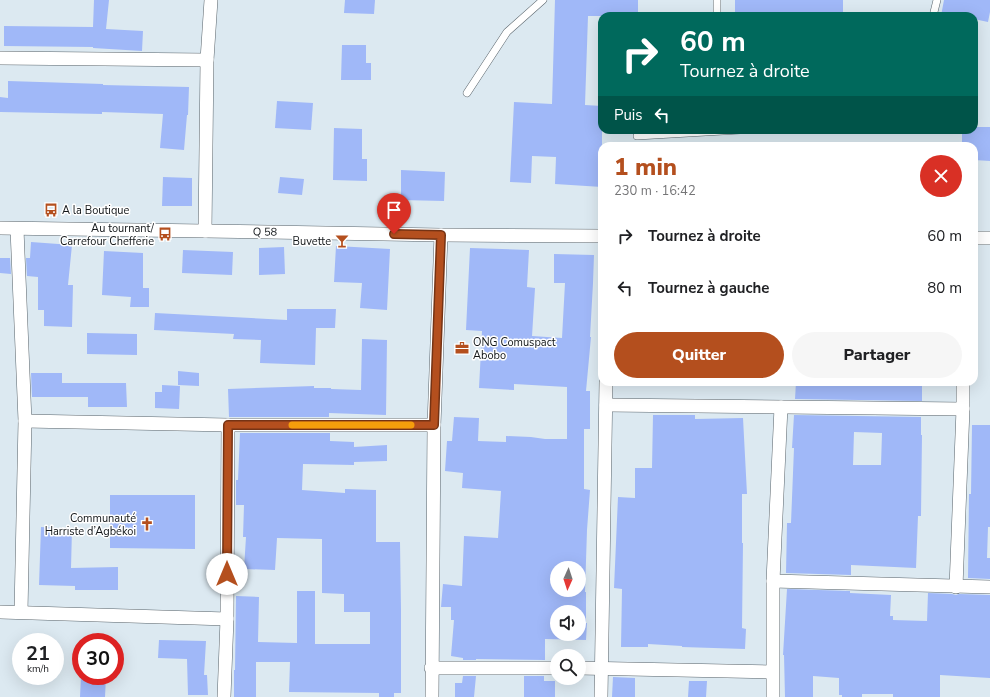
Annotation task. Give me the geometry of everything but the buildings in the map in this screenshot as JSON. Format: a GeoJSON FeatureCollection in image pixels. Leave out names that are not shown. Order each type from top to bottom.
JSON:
{"type":"FeatureCollection","features":[{"type":"Feature","properties":{"kind":"street"},"geometry":{"type":"LineString","coordinates":[[205,230],[207,60],[211,0]]}},
{"type":"Feature","properties":{"kind":"street"},"geometry":{"type":"LineString","coordinates":[[0,58],[207,60]]}},
{"type":"Feature","properties":{"kind":"street","name":"Q 58"},"geometry":{"type":"LineString","coordinates":[[0,228],[598,236]]}},
{"type":"Feature","properties":{"kind":"street"},"geometry":{"type":"LineString","coordinates":[[17,229],[25,422],[21,612]]}},
{"type":"Feature","properties":{"kind":"street"},"geometry":{"type":"LineString","coordinates":[[432,697],[434,425],[441,235]]}},
{"type":"Feature","properties":{"kind":"street"},"geometry":{"type":"LineString","coordinates":[[978,238],[990,238]]}},
{"type":"Feature","properties":{"kind":"street"},"geometry":{"type":"LineString","coordinates":[[601,697],[606,386]]}},
{"type":"Feature","properties":{"kind":"street"},"geometry":{"type":"LineString","coordinates":[[956,587],[963,409],[962,386]]}},
{"type":"Feature","properties":{"kind":"street"},"geometry":{"type":"LineString","coordinates":[[606,405],[963,409]]}},
{"type":"Feature","properties":{"kind":"street"},"geometry":{"type":"LineString","coordinates":[[772,697],[773,580],[781,407]]}},
{"type":"Feature","properties":{"kind":"street"},"geometry":{"type":"LineString","coordinates":[[25,422],[228,425],[434,425]]}},
{"type":"Feature","properties":{"kind":"street"},"geometry":{"type":"LineString","coordinates":[[224,697],[227,619],[228,425]]}},
{"type":"Feature","properties":{"kind":"street"},"geometry":{"type":"LineString","coordinates":[[773,580],[990,587]]}},
{"type":"Feature","properties":{"kind":"street"},"geometry":{"type":"LineString","coordinates":[[0,612],[227,619]]}},
{"type":"Feature","properties":{"kind":"street"},"geometry":{"type":"LineString","coordinates":[[432,668],[550,668]]}},
{"type":"Feature","properties":{"kind":"street"},"geometry":{"type":"LineString","coordinates":[[586,668],[772,672]]}},
{"type":"Feature","properties":{"kind":"lane"},"geometry":{"type":"LineString","coordinates":[[467,93],[507,32],[543,0]]}},
{"type":"Feature","properties":{"kind":"lane"},"geometry":{"type":"LineString","coordinates":[[716,0],[717,12]]}},
{"type":"Feature","properties":{"kind":"lane"},"geometry":{"type":"LineString","coordinates":[[934,12],[937,0]]}},
{"type":"Feature","properties":{"kind":"lane"},"geometry":{"type":"LineString","coordinates":[[637,136],[669,134]]}},
{"type":"Feature","properties":{"kind":"slow traffic"},"geometry":{"type":"LineString","coordinates":[[292,425],[411,425]]}},
{"type":"Feature","properties":{"kind":"place","name":"A la Boutique"},"geometry":{"type":"Point","coordinates":[51,210]}},
{"type":"Feature","properties":{"kind":"place","name":"Au tournant/ Carrefour Chefferie"},"geometry":{"type":"Point","coordinates":[165,234]}},
{"type":"Feature","properties":{"kind":"place","name":"Buvette"},"geometry":{"type":"Point","coordinates":[342,241]}},
{"type":"Feature","properties":{"kind":"place","name":"ONG Comuspact Abobo"},"geometry":{"type":"Point","coordinates":[462,348]}},
{"type":"Feature","properties":{"kind":"place","name":"Communauté Harriste d’Agbékoi"},"geometry":{"type":"Point","coordinates":[147,524]}},
{"type":"Feature","properties":{"kind":"route"},"geometry":{"type":"LineString","coordinates":[[227,574],[228,425],[434,425],[441,235],[394,234]]}}]}
